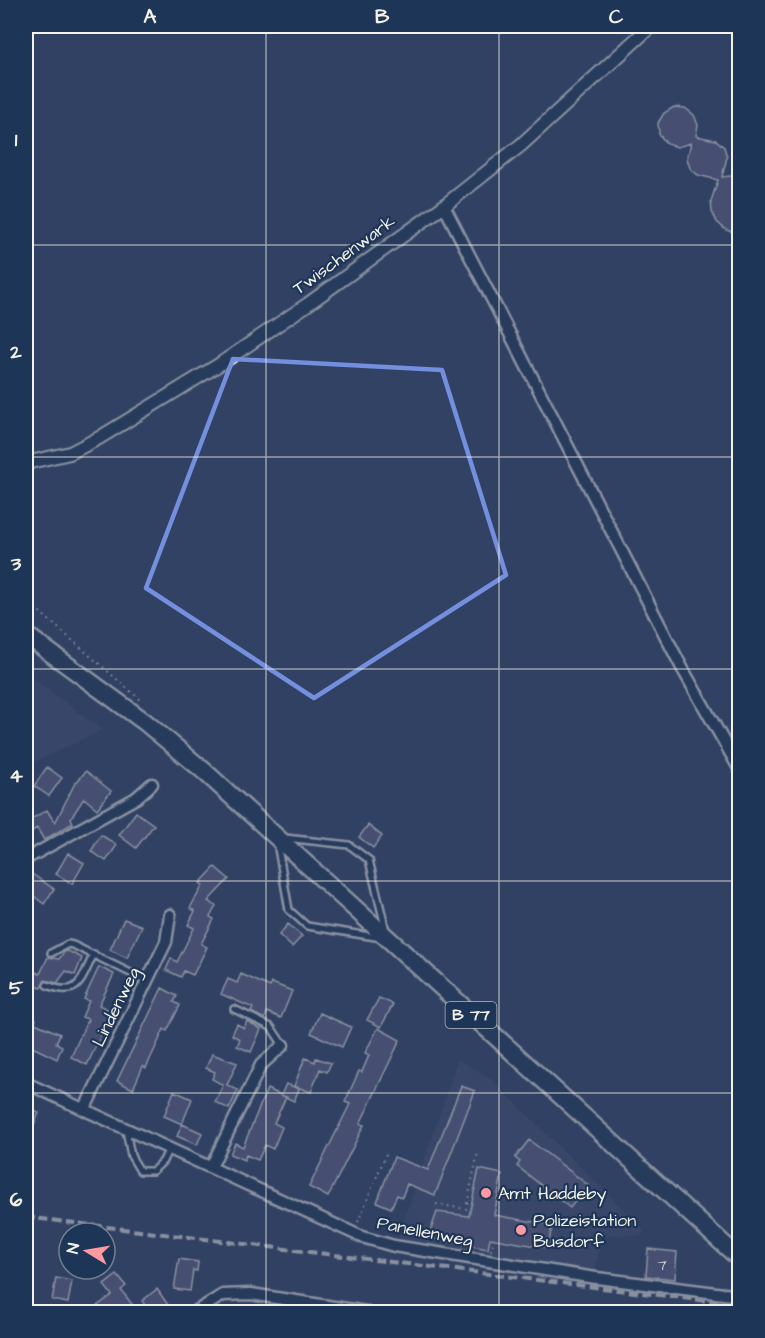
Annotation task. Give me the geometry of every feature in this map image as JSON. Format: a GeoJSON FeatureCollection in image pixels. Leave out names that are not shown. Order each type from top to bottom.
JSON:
{"type":"FeatureCollection","features":[{"type":"Feature","properties":{"kind":"main road","name":"B 77"},"geometry":{"type":"LineString","coordinates":[[26,635],[145,722],[276,837],[739,1259]]}},
{"type":"Feature","properties":{"kind":"street","name":"Twischenwark"},"geometry":{"type":"LineString","coordinates":[[26,463],[70,453],[170,395],[299,310],[444,206],[521,145],[651,26]]}},
{"type":"Feature","properties":{"kind":"street"},"geometry":{"type":"LineString","coordinates":[[444,206],[681,666],[740,770]]}},
{"type":"Feature","properties":{"kind":"street"},"geometry":{"type":"LineString","coordinates":[[26,859],[136,798],[152,784]]}},
{"type":"Feature","properties":{"kind":"street","name":"Lindenweg"},"geometry":{"type":"LineString","coordinates":[[84,1110],[166,942],[170,915]]}},
{"type":"Feature","properties":{"kind":"street"},"geometry":{"type":"LineString","coordinates":[[211,1167],[261,1065],[283,1045]]}},
{"type":"Feature","properties":{"kind":"street","name":"Panellenweg"},"geometry":{"type":"LineString","coordinates":[[26,1083],[354,1233],[394,1246],[589,1277],[740,1296]]}},
{"type":"Feature","properties":{"kind":"street"},"geometry":{"type":"LineString","coordinates":[[195,1312],[223,1295],[251,1294],[327,1310],[366,1312]]}},
{"type":"Feature","properties":{"kind":"lane"},"geometry":{"type":"LineString","coordinates":[[276,837],[349,845],[369,860],[388,939],[307,926],[289,910],[276,837]]}},
{"type":"Feature","properties":{"kind":"lane"},"geometry":{"type":"LineString","coordinates":[[51,953],[68,944],[94,954],[147,981]]}},
{"type":"Feature","properties":{"kind":"lane"},"geometry":{"type":"LineString","coordinates":[[46,985],[61,991],[70,991],[78,987],[94,954]]}},
{"type":"Feature","properties":{"kind":"lane"},"geometry":{"type":"LineString","coordinates":[[234,1009],[271,1028],[283,1045]]}},
{"type":"Feature","properties":{"kind":"lane"},"geometry":{"type":"LineString","coordinates":[[125,1128],[131,1156],[140,1171],[153,1171],[163,1161],[169,1148]]}},
{"type":"Feature","properties":{"kind":"path"},"geometry":{"type":"LineString","coordinates":[[462,1214],[478,1152]]}},
{"type":"Feature","properties":{"kind":"path"},"geometry":{"type":"LineString","coordinates":[[354,1233],[386,1154]]}},
{"type":"Feature","properties":{"kind":"path"},"geometry":{"type":"LineString","coordinates":[[436,1204],[463,1209]]}},
{"type":"Feature","properties":{"kind":"highlighted area"},"geometry":{"type":"Polygon","coordinates":[[[233,359],[442,370],[506,575],[314,698],[146,588],[233,359]]]}},
{"type":"Feature","properties":{"kind":"shaded area"},"geometry":{"type":"Polygon","coordinates":[[[26,673],[39,683],[102,730],[26,766],[26,673]]]}},
{"type":"Feature","properties":{"kind":"shaded area"},"geometry":{"type":"Polygon","coordinates":[[[458,1059],[493,1081],[644,1230],[641,1236],[601,1234],[595,1272],[398,1239],[458,1059]]]}},
{"type":"Feature","properties":{"kind":"building"},"geometry":{"type":"Polygon","coordinates":[[[674,107],[685,108],[694,115],[698,125],[696,136],[716,140],[724,147],[727,157],[722,177],[740,175],[740,234],[726,230],[717,222],[712,212],[711,201],[718,180],[698,175],[690,168],[687,159],[691,143],[677,147],[666,143],[659,134],[658,123],[664,113],[674,107]]]}},
{"type":"Feature","properties":{"kind":"building"},"geometry":{"type":"Polygon","coordinates":[[[47,767],[62,778],[49,796],[34,786],[47,767]]]}},
{"type":"Feature","properties":{"kind":"building"},"geometry":{"type":"Polygon","coordinates":[[[86,771],[111,791],[97,809],[84,798],[71,818],[73,823],[44,840],[37,828],[30,832],[26,822],[47,810],[55,823],[74,785],[86,771]]]}},
{"type":"Feature","properties":{"kind":"building"},"geometry":{"type":"Polygon","coordinates":[[[136,812],[154,825],[136,848],[119,835],[136,812]]]}},
{"type":"Feature","properties":{"kind":"building"},"geometry":{"type":"Polygon","coordinates":[[[368,825],[382,836],[373,848],[359,837],[368,825]]]}},
{"type":"Feature","properties":{"kind":"building"},"geometry":{"type":"Polygon","coordinates":[[[101,835],[117,845],[106,861],[91,851],[101,835]]]}},
{"type":"Feature","properties":{"kind":"building"},"geometry":{"type":"Polygon","coordinates":[[[68,853],[84,863],[72,884],[56,874],[68,853]]]}},
{"type":"Feature","properties":{"kind":"building"},"geometry":{"type":"Polygon","coordinates":[[[215,867],[229,879],[208,901],[216,906],[210,917],[214,919],[201,944],[207,947],[193,975],[184,971],[181,977],[166,970],[171,958],[177,962],[194,928],[188,925],[195,911],[190,908],[203,885],[200,883],[215,867]]]}},
{"type":"Feature","properties":{"kind":"building"},"geometry":{"type":"Polygon","coordinates":[[[32,874],[54,889],[44,904],[26,890],[26,883],[32,874]]]}},
{"type":"Feature","properties":{"kind":"building"},"geometry":{"type":"Polygon","coordinates":[[[124,919],[142,926],[127,958],[110,950],[124,919]]]}},
{"type":"Feature","properties":{"kind":"building"},"geometry":{"type":"Polygon","coordinates":[[[288,924],[302,936],[292,947],[279,935],[288,924]]]}},
{"type":"Feature","properties":{"kind":"building"},"geometry":{"type":"Polygon","coordinates":[[[66,950],[82,958],[75,975],[66,971],[57,983],[45,980],[41,988],[26,981],[26,968],[40,974],[48,957],[59,959],[66,950]]]}},
{"type":"Feature","properties":{"kind":"building"},"geometry":{"type":"Polygon","coordinates":[[[99,967],[114,974],[99,1005],[112,1011],[87,1065],[71,1057],[88,1019],[82,1017],[89,1001],[84,999],[99,967]]]}},
{"type":"Feature","properties":{"kind":"building"},"geometry":{"type":"Polygon","coordinates":[[[241,974],[270,987],[272,983],[292,991],[281,1018],[267,1012],[265,1019],[251,1012],[253,1008],[221,994],[228,979],[237,983],[241,974]]]}},
{"type":"Feature","properties":{"kind":"building"},"geometry":{"type":"Polygon","coordinates":[[[162,988],[177,996],[174,1002],[180,1005],[167,1031],[164,1029],[146,1068],[143,1066],[133,1089],[117,1081],[162,988]]]}},
{"type":"Feature","properties":{"kind":"building"},"geometry":{"type":"Polygon","coordinates":[[[379,998],[393,1004],[381,1027],[367,1020],[379,998]]]}},
{"type":"Feature","properties":{"kind":"building"},"geometry":{"type":"Polygon","coordinates":[[[320,1013],[351,1027],[342,1047],[311,1033],[320,1013]]]}},
{"type":"Feature","properties":{"kind":"building"},"geometry":{"type":"Polygon","coordinates":[[[26,1014],[36,1019],[35,1023],[60,1034],[56,1043],[62,1046],[57,1059],[26,1044],[26,1014]]]}},
{"type":"Feature","properties":{"kind":"building"},"geometry":{"type":"Polygon","coordinates":[[[247,1021],[261,1029],[251,1052],[237,1046],[240,1039],[232,1035],[237,1024],[244,1028],[247,1021]]]}},
{"type":"Feature","properties":{"kind":"building"},"geometry":{"type":"Polygon","coordinates":[[[378,1028],[400,1040],[360,1124],[364,1125],[328,1197],[309,1187],[350,1104],[345,1102],[359,1071],[362,1072],[369,1055],[365,1053],[378,1028]]]}},
{"type":"Feature","properties":{"kind":"building"},"geometry":{"type":"Polygon","coordinates":[[[212,1054],[237,1063],[227,1085],[238,1090],[229,1109],[215,1102],[223,1085],[212,1079],[215,1072],[206,1068],[212,1054]]]}},
{"type":"Feature","properties":{"kind":"building"},"geometry":{"type":"Polygon","coordinates":[[[305,1058],[315,1062],[316,1058],[331,1063],[327,1072],[320,1069],[311,1092],[294,1086],[305,1058]]]}},
{"type":"Feature","properties":{"kind":"building"},"geometry":{"type":"Polygon","coordinates":[[[286,1084],[299,1089],[294,1101],[286,1097],[274,1123],[282,1127],[273,1149],[265,1145],[258,1160],[246,1155],[244,1160],[230,1154],[235,1143],[243,1147],[267,1089],[281,1095],[286,1084]]]}},
{"type":"Feature","properties":{"kind":"building"},"geometry":{"type":"Polygon","coordinates":[[[461,1086],[475,1091],[435,1195],[407,1184],[402,1197],[397,1195],[391,1208],[377,1202],[394,1157],[428,1170],[461,1086]]]}},
{"type":"Feature","properties":{"kind":"building"},"geometry":{"type":"Polygon","coordinates":[[[174,1091],[192,1099],[182,1124],[164,1116],[174,1091]]]}},
{"type":"Feature","properties":{"kind":"building"},"geometry":{"type":"Polygon","coordinates":[[[26,1107],[39,1113],[26,1143],[26,1107]]]}},
{"type":"Feature","properties":{"kind":"building"},"geometry":{"type":"Polygon","coordinates":[[[182,1124],[202,1133],[197,1145],[177,1136],[182,1124]]]}},
{"type":"Feature","properties":{"kind":"building"},"geometry":{"type":"Polygon","coordinates":[[[529,1140],[588,1185],[570,1208],[517,1166],[520,1162],[515,1158],[529,1140]]]}},
{"type":"Feature","properties":{"kind":"building","name":"Amt Haddeby"},"geometry":{"type":"Polygon","coordinates":[[[479,1169],[502,1174],[494,1215],[552,1225],[548,1248],[490,1238],[488,1249],[428,1238],[437,1212],[469,1216],[479,1169]]]}},
{"type":"Feature","properties":{"kind":"building"},"geometry":{"type":"Polygon","coordinates":[[[648,1249],[677,1252],[675,1279],[646,1276],[648,1249]]]}},
{"type":"Feature","properties":{"kind":"building"},"geometry":{"type":"Polygon","coordinates":[[[179,1259],[198,1262],[197,1271],[193,1270],[190,1291],[174,1289],[179,1259]]]}},
{"type":"Feature","properties":{"kind":"building"},"geometry":{"type":"Polygon","coordinates":[[[117,1275],[126,1286],[121,1290],[138,1312],[89,1312],[112,1295],[104,1285],[109,1281],[117,1281],[117,1275]]]}},
{"type":"Feature","properties":{"kind":"building"},"geometry":{"type":"Polygon","coordinates":[[[56,1278],[57,1281],[72,1281],[68,1303],[52,1300],[56,1278]]]}},
{"type":"Feature","properties":{"kind":"building"},"geometry":{"type":"Polygon","coordinates":[[[157,1289],[168,1305],[157,1312],[150,1312],[142,1301],[157,1289]]]}},
{"type":"Feature","properties":{"kind":"railway"},"geometry":{"type":"LineString","coordinates":[[26,1217],[740,1305]]}},
{"type":"Feature","properties":{"kind":"place","name":"Amt Haddeby"},"geometry":{"type":"Point","coordinates":[486,1193]}},
{"type":"Feature","properties":{"kind":"place","name":"Polizeistation Busdorf"},"geometry":{"type":"Point","coordinates":[521,1230]}}]}
